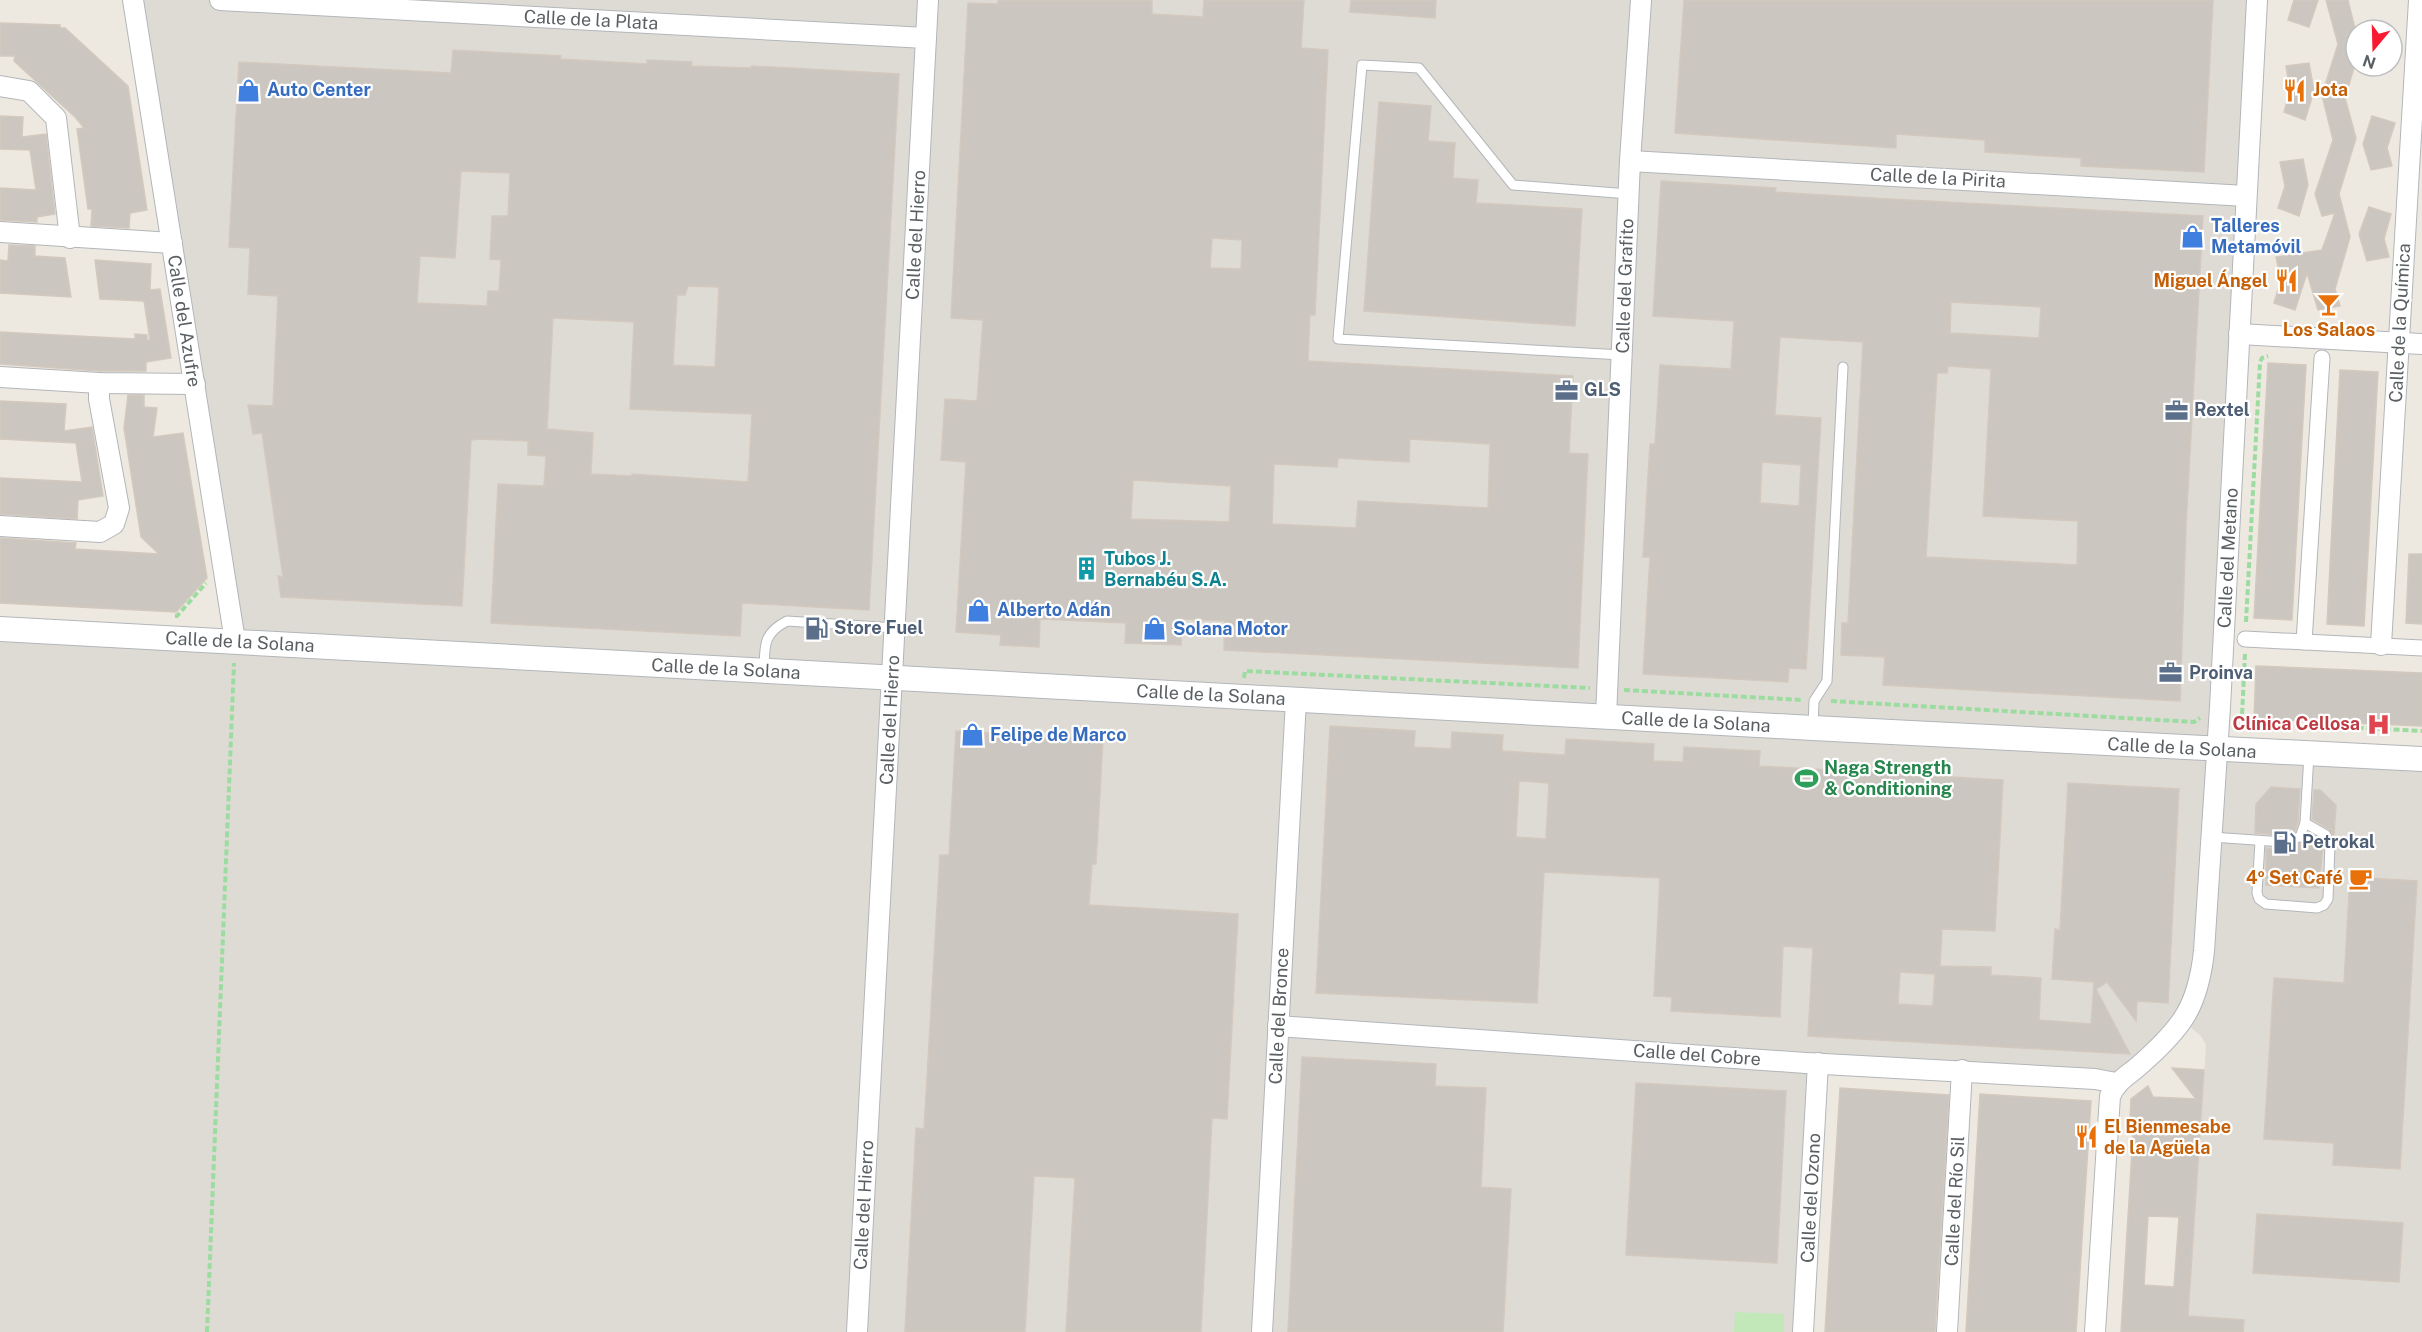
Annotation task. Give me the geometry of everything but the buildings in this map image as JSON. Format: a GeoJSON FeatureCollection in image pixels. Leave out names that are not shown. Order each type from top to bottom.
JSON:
{"type":"FeatureCollection","features":[{"type":"Feature","properties":{"kind":"street","name":"Calle del Azufre"},"geometry":{"type":"LineString","coordinates":[[133,0],[235,641]]}},
{"type":"Feature","properties":{"kind":"street","name":"Calle de la Plata"},"geometry":{"type":"LineString","coordinates":[[220,0],[926,38]]}},
{"type":"Feature","properties":{"kind":"street","name":"Calle del Hierro"},"geometry":{"type":"LineString","coordinates":[[857,1332],[928,0]]}},
{"type":"Feature","properties":{"kind":"street","name":"Calle del Grafito"},"geometry":{"type":"LineString","coordinates":[[1606,717],[1630,161],[1641,0]]}},
{"type":"Feature","properties":{"kind":"street","name":"Calle del Metano"},"geometry":{"type":"LineString","coordinates":[[2116,1083],[2162,1046],[2183,1021],[2194,1000],[2201,978],[2218,750],[2257,0]]}},
{"type":"Feature","properties":{"kind":"street","name":"Calle de la Química"},"geometry":{"type":"LineString","coordinates":[[2381,645],[2420,0]]}},
{"type":"Feature","properties":{"kind":"street"},"geometry":{"type":"LineString","coordinates":[[0,86],[29,91],[56,118],[70,238]]}},
{"type":"Feature","properties":{"kind":"street","name":"Calle de la Pirita"},"geometry":{"type":"LineString","coordinates":[[1630,161],[2246,196]]}},
{"type":"Feature","properties":{"kind":"street"},"geometry":{"type":"LineString","coordinates":[[0,232],[172,243]]}},
{"type":"Feature","properties":{"kind":"street"},"geometry":{"type":"LineString","coordinates":[[2239,334],[2422,344]]}},
{"type":"Feature","properties":{"kind":"street"},"geometry":{"type":"LineString","coordinates":[[2304,642],[2322,358]]}},
{"type":"Feature","properties":{"kind":"street"},"geometry":{"type":"LineString","coordinates":[[0,377],[99,383],[195,384]]}},
{"type":"Feature","properties":{"kind":"street"},"geometry":{"type":"LineString","coordinates":[[0,526],[100,532],[114,524],[119,508],[99,399],[99,383]]}},
{"type":"Feature","properties":{"kind":"street","name":"Calle de la Solana"},"geometry":{"type":"LineString","coordinates":[[0,629],[2218,750],[2422,759]]}},
{"type":"Feature","properties":{"kind":"street"},"geometry":{"type":"LineString","coordinates":[[2245,639],[2422,648]]}},
{"type":"Feature","properties":{"kind":"street","name":"Calle del Bronce"},"geometry":{"type":"LineString","coordinates":[[1262,1332],[1296,700]]}},
{"type":"Feature","properties":{"kind":"street","name":"Calle del Cobre"},"geometry":{"type":"LineString","coordinates":[[1278,1026],[1818,1063],[2096,1079],[2116,1083]]}},
{"type":"Feature","properties":{"kind":"street","name":"Calle del Ozono"},"geometry":{"type":"LineString","coordinates":[[1803,1332],[1818,1063]]}},
{"type":"Feature","properties":{"kind":"street","name":"Calle del Río Sil"},"geometry":{"type":"LineString","coordinates":[[1947,1332],[1962,1070]]}},
{"type":"Feature","properties":{"kind":"street"},"geometry":{"type":"LineString","coordinates":[[2095,1332],[2108,1111],[2110,1096],[2116,1083]]}},
{"type":"Feature","properties":{"kind":"lane"},"geometry":{"type":"LineString","coordinates":[[1622,355],[1338,339],[1362,65],[1419,68],[1513,185],[1629,194]]}},
{"type":"Feature","properties":{"kind":"lane"},"geometry":{"type":"LineString","coordinates":[[1813,728],[1814,700],[1827,681],[1843,367]]}},
{"type":"Feature","properties":{"kind":"lane"},"geometry":{"type":"LineString","coordinates":[[764,671],[767,640],[773,628],[787,621],[895,628]]}},
{"type":"Feature","properties":{"kind":"lane"},"geometry":{"type":"LineString","coordinates":[[2211,837],[2284,842],[2300,837],[2305,823],[2309,754]]}},
{"type":"Feature","properties":{"kind":"lane"},"geometry":{"type":"LineString","coordinates":[[2260,841],[2257,893],[2259,899],[2266,904],[2317,908],[2324,905],[2328,899],[2330,844],[2326,835],[2305,823]]}},
{"type":"Feature","properties":{"kind":"path"},"geometry":{"type":"LineString","coordinates":[[177,616],[212,577],[225,575]]}},
{"type":"Feature","properties":{"kind":"path"},"geometry":{"type":"LineString","coordinates":[[207,1332],[235,641]]}},
{"type":"Feature","properties":{"kind":"path"},"geometry":{"type":"LineString","coordinates":[[1243,697],[1245,671],[2194,722],[2203,716]]}},
{"type":"Feature","properties":{"kind":"shaded area"},"geometry":{"type":"Polygon","coordinates":[[[133,0],[2257,0],[2218,749],[2422,759],[2422,1332],[2187,1332],[2206,1045],[2201,1036],[2183,1021],[2116,1083],[1818,1063],[1803,1332],[0,1332],[0,629],[235,641],[133,0]]]}},
{"type":"Feature","properties":{"kind":"green space"},"geometry":{"type":"Polygon","coordinates":[[[1735,1312],[1784,1314],[1784,1332],[1734,1332],[1735,1312]]]}},
{"type":"Feature","properties":{"kind":"place","name":"Auto Center"},"geometry":{"type":"Point","coordinates":[249,90]}},
{"type":"Feature","properties":{"kind":"place","name":"Jota"},"geometry":{"type":"Point","coordinates":[2295,90]}},
{"type":"Feature","properties":{"kind":"place","name":"Talleres Metamóvil"},"geometry":{"type":"Point","coordinates":[2193,236]}},
{"type":"Feature","properties":{"kind":"place","name":"Miguel Ángel"},"geometry":{"type":"Point","coordinates":[2286,281]}},
{"type":"Feature","properties":{"kind":"place","name":"Los Salaos"},"geometry":{"type":"Point","coordinates":[2329,304]}},
{"type":"Feature","properties":{"kind":"place","name":"GLS"},"geometry":{"type":"Point","coordinates":[1566,390]}},
{"type":"Feature","properties":{"kind":"place","name":"Rextel"},"geometry":{"type":"Point","coordinates":[2176,410]}},
{"type":"Feature","properties":{"kind":"place","name":"Tubos J. Bernabéu S.A."},"geometry":{"type":"Point","coordinates":[1086,569]}},
{"type":"Feature","properties":{"kind":"place","name":"Alberto Adán"},"geometry":{"type":"Point","coordinates":[979,610]}},
{"type":"Feature","properties":{"kind":"place","name":"Store Fuel"},"geometry":{"type":"Point","coordinates":[816,628]}},
{"type":"Feature","properties":{"kind":"place","name":"Solana Motor"},"geometry":{"type":"Point","coordinates":[1155,629]}},
{"type":"Feature","properties":{"kind":"place","name":"Proinva"},"geometry":{"type":"Point","coordinates":[2171,673]}},
{"type":"Feature","properties":{"kind":"place","name":"Clínica Cellosa"},"geometry":{"type":"Point","coordinates":[2378,724]}},
{"type":"Feature","properties":{"kind":"place","name":"Felipe de Marco"},"geometry":{"type":"Point","coordinates":[972,735]}},
{"type":"Feature","properties":{"kind":"place","name":"Naga Strength & Conditioning"},"geometry":{"type":"Point","coordinates":[1806,778]}},
{"type":"Feature","properties":{"kind":"place","name":"Petrokal"},"geometry":{"type":"Point","coordinates":[2284,842]}},
{"type":"Feature","properties":{"kind":"place","name":"4º Set Café"},"geometry":{"type":"Point","coordinates":[2361,878]}},
{"type":"Feature","properties":{"kind":"place","name":"El Bienmesabe de la Agüela"},"geometry":{"type":"Point","coordinates":[2086,1137]}}]}
